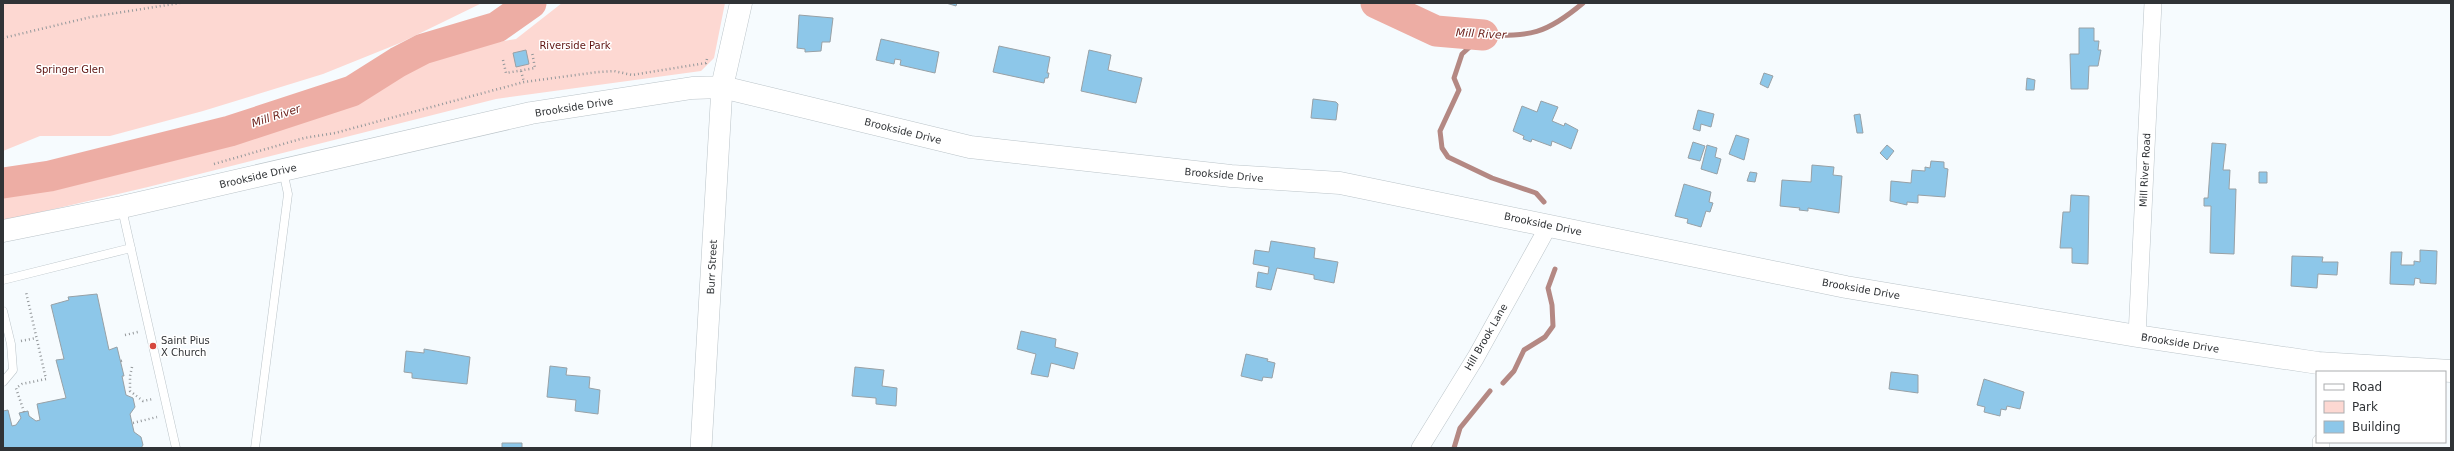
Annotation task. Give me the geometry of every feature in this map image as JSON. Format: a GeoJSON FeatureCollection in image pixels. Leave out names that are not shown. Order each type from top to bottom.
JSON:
{"type":"FeatureCollection","features":[{"type":"Feature","properties":{"kind":"main road"},"geometry":{"type":"LineString","coordinates":[[722,86],[741,3]]}},
{"type":"Feature","properties":{"kind":"main road","name":"Brookside Drive"},"geometry":{"type":"LineString","coordinates":[[3,231],[122,207],[531,113],[692,88],[722,86],[970,147],[1231,176],[1340,183],[1841,286],[2318,368],[2451,371]]}},
{"type":"Feature","properties":{"kind":"street","name":"Mill River Road"},"geometry":{"type":"LineString","coordinates":[[2137,336],[2153,3]]}},
{"type":"Feature","properties":{"kind":"street","name":"Burr Street"},"geometry":{"type":"LineString","coordinates":[[701,448],[722,86]]}},
{"type":"Feature","properties":{"kind":"street","name":"Hill Brook Lane"},"geometry":{"type":"LineString","coordinates":[[1420,448],[1476,357],[1549,225]]}},
{"type":"Feature","properties":{"kind":"lane"},"geometry":{"type":"LineString","coordinates":[[255,448],[288,194],[283,170]]}},
{"type":"Feature","properties":{"kind":"lane"},"geometry":{"type":"LineString","coordinates":[[122,207],[176,448]]}},
{"type":"Feature","properties":{"kind":"lane"},"geometry":{"type":"LineString","coordinates":[[3,280],[131,248]]}},
{"type":"Feature","properties":{"kind":"lane"},"geometry":{"type":"LineString","coordinates":[[3,311],[11,344],[13,370],[3,382]]}},
{"type":"Feature","properties":{"kind":"path"},"geometry":{"type":"LineString","coordinates":[[3,38],[91,17],[180,3]]}},
{"type":"Feature","properties":{"kind":"path"},"geometry":{"type":"LineString","coordinates":[[503,60],[506,73],[534,68],[532,52]]}},
{"type":"Feature","properties":{"kind":"path"},"geometry":{"type":"LineString","coordinates":[[212,165],[304,138],[335,132],[484,94],[524,82],[598,72],[614,71],[632,75],[681,68],[706,63],[710,53]]}},
{"type":"Feature","properties":{"kind":"path"},"geometry":{"type":"LineString","coordinates":[[521,71],[524,82]]}},
{"type":"Feature","properties":{"kind":"path"},"geometry":{"type":"LineString","coordinates":[[24,412],[16,388],[22,384],[46,379],[26,292]]}},
{"type":"Feature","properties":{"kind":"path"},"geometry":{"type":"LineString","coordinates":[[125,335],[141,332]]}},
{"type":"Feature","properties":{"kind":"path"},"geometry":{"type":"LineString","coordinates":[[21,341],[36,338]]}},
{"type":"Feature","properties":{"kind":"path"},"geometry":{"type":"LineString","coordinates":[[132,367],[130,376],[130,391],[143,401],[155,399]]}},
{"type":"Feature","properties":{"kind":"path"},"geometry":{"type":"LineString","coordinates":[[133,423],[159,417]]}},
{"type":"Feature","properties":{"kind":"green space","name":"Springer Glen"},"geometry":{"type":"Polygon","coordinates":[[[3,3],[482,3],[400,43],[323,74],[203,111],[110,136],[40,136],[3,151],[3,3]]]}},
{"type":"Feature","properties":{"kind":"green space","name":"Riverside Park"},"geometry":{"type":"Polygon","coordinates":[[[562,3],[725,3],[714,58],[701,71],[496,99],[148,187],[3,221],[3,189],[65,183],[239,138],[302,115],[354,102],[412,64],[462,48],[516,39],[562,3]]]}},
{"type":"Feature","properties":{"kind":"building"},"geometry":{"type":"Polygon","coordinates":[[[946,3],[957,3],[956,6],[946,3]]]}},
{"type":"Feature","properties":{"kind":"building"},"geometry":{"type":"Polygon","coordinates":[[[799,15],[833,18],[830,42],[822,42],[821,51],[805,52],[805,49],[797,48],[799,15]]]}},
{"type":"Feature","properties":{"kind":"building"},"geometry":{"type":"Polygon","coordinates":[[[2079,28],[2094,28],[2094,41],[2099,41],[2098,50],[2101,50],[2098,66],[2089,66],[2088,89],[2071,89],[2070,54],[2079,54],[2079,28]]]}},
{"type":"Feature","properties":{"kind":"building"},"geometry":{"type":"Polygon","coordinates":[[[881,39],[939,52],[935,73],[900,65],[901,60],[895,59],[894,64],[876,60],[881,39]]]}},
{"type":"Feature","properties":{"kind":"building"},"geometry":{"type":"Polygon","coordinates":[[[999,46],[1050,57],[1047,73],[1049,73],[1048,78],[1045,78],[1044,83],[993,72],[999,46]]]}},
{"type":"Feature","properties":{"kind":"building"},"geometry":{"type":"Polygon","coordinates":[[[526,50],[529,64],[516,67],[513,53],[526,50]]]}},
{"type":"Feature","properties":{"kind":"building"},"geometry":{"type":"Polygon","coordinates":[[[1089,50],[1111,55],[1108,70],[1142,78],[1136,103],[1081,91],[1089,50]]]}},
{"type":"Feature","properties":{"kind":"building"},"geometry":{"type":"Polygon","coordinates":[[[1764,73],[1773,76],[1768,88],[1760,84],[1764,73]]]}},
{"type":"Feature","properties":{"kind":"building"},"geometry":{"type":"Polygon","coordinates":[[[2027,78],[2035,80],[2034,90],[2026,90],[2027,78]]]}},
{"type":"Feature","properties":{"kind":"building"},"geometry":{"type":"Polygon","coordinates":[[[1313,99],[1336,102],[1338,104],[1336,120],[1311,118],[1313,99]]]}},
{"type":"Feature","properties":{"kind":"building"},"geometry":{"type":"Polygon","coordinates":[[[1541,101],[1558,107],[1552,121],[1564,126],[1565,123],[1578,130],[1571,149],[1552,141],[1551,146],[1532,139],[1531,142],[1523,139],[1524,136],[1513,131],[1522,106],[1537,112],[1541,101]]]}},
{"type":"Feature","properties":{"kind":"building"},"geometry":{"type":"Polygon","coordinates":[[[1698,110],[1714,114],[1711,127],[1701,124],[1700,131],[1693,129],[1698,110]]]}},
{"type":"Feature","properties":{"kind":"building"},"geometry":{"type":"Polygon","coordinates":[[[1860,114],[1863,133],[1857,133],[1854,115],[1860,114]]]}},
{"type":"Feature","properties":{"kind":"building"},"geometry":{"type":"Polygon","coordinates":[[[1736,135],[1749,139],[1744,160],[1729,154],[1736,135]]]}},
{"type":"Feature","properties":{"kind":"building"},"geometry":{"type":"Polygon","coordinates":[[[1693,142],[1705,146],[1700,161],[1688,158],[1693,142]]]}},
{"type":"Feature","properties":{"kind":"building"},"geometry":{"type":"Polygon","coordinates":[[[2212,143],[2226,144],[2223,170],[2230,170],[2229,189],[2236,189],[2234,254],[2210,253],[2211,206],[2204,206],[2204,198],[2208,198],[2212,143]]]}},
{"type":"Feature","properties":{"kind":"building"},"geometry":{"type":"Polygon","coordinates":[[[1707,145],[1717,148],[1715,157],[1721,159],[1717,174],[1701,169],[1707,145]]]}},
{"type":"Feature","properties":{"kind":"building"},"geometry":{"type":"Polygon","coordinates":[[[1887,145],[1894,151],[1887,160],[1880,153],[1887,145]]]}},
{"type":"Feature","properties":{"kind":"building"},"geometry":{"type":"Polygon","coordinates":[[[1931,161],[1944,162],[1944,168],[1948,169],[1945,197],[1918,195],[1918,203],[1907,202],[1907,205],[1890,201],[1891,181],[1911,183],[1912,170],[1925,171],[1925,167],[1930,168],[1931,161]]]}},
{"type":"Feature","properties":{"kind":"building"},"geometry":{"type":"Polygon","coordinates":[[[1812,165],[1834,167],[1833,175],[1842,176],[1839,213],[1808,208],[1808,211],[1799,210],[1800,208],[1780,206],[1782,180],[1811,182],[1812,165]]]}},
{"type":"Feature","properties":{"kind":"building"},"geometry":{"type":"Polygon","coordinates":[[[1750,172],[1757,173],[1755,182],[1747,181],[1750,172]]]}},
{"type":"Feature","properties":{"kind":"building"},"geometry":{"type":"Polygon","coordinates":[[[2259,172],[2267,172],[2267,183],[2259,183],[2259,172]]]}},
{"type":"Feature","properties":{"kind":"building"},"geometry":{"type":"Polygon","coordinates":[[[1684,184],[1711,192],[1709,202],[1713,203],[1710,212],[1706,211],[1701,227],[1687,223],[1688,219],[1675,216],[1684,184]]]}},
{"type":"Feature","properties":{"kind":"building"},"geometry":{"type":"Polygon","coordinates":[[[2071,195],[2089,196],[2088,264],[2072,263],[2072,248],[2060,248],[2063,212],[2070,212],[2071,195]]]}},
{"type":"Feature","properties":{"kind":"building"},"geometry":{"type":"Polygon","coordinates":[[[1271,241],[1315,248],[1314,258],[1338,262],[1334,283],[1314,279],[1314,275],[1277,268],[1271,290],[1256,287],[1258,272],[1268,274],[1269,267],[1253,264],[1255,250],[1269,252],[1271,241]]]}},
{"type":"Feature","properties":{"kind":"building"},"geometry":{"type":"Polygon","coordinates":[[[2420,250],[2437,251],[2436,284],[2420,283],[2420,279],[2415,278],[2414,285],[2390,284],[2391,252],[2402,252],[2401,265],[2414,265],[2414,261],[2420,262],[2420,250]]]}},
{"type":"Feature","properties":{"kind":"building"},"geometry":{"type":"Polygon","coordinates":[[[2292,256],[2323,257],[2322,262],[2338,262],[2337,275],[2318,274],[2317,288],[2291,286],[2292,256]]]}},
{"type":"Feature","properties":{"kind":"building"},"geometry":{"type":"Polygon","coordinates":[[[97,294],[109,350],[117,347],[124,376],[122,376],[126,395],[133,398],[135,407],[130,414],[134,432],[141,437],[143,445],[141,448],[3,448],[3,411],[8,410],[12,426],[16,425],[21,418],[19,413],[28,411],[29,416],[36,421],[40,420],[37,404],[66,398],[56,360],[64,359],[51,305],[69,300],[68,297],[97,294]]]}},
{"type":"Feature","properties":{"kind":"building"},"geometry":{"type":"Polygon","coordinates":[[[1021,331],[1056,339],[1055,347],[1078,353],[1074,369],[1051,363],[1048,377],[1031,374],[1036,354],[1017,349],[1021,331]]]}},
{"type":"Feature","properties":{"kind":"building"},"geometry":{"type":"Polygon","coordinates":[[[424,349],[470,357],[467,384],[412,378],[412,373],[404,372],[406,351],[424,353],[424,349]]]}},
{"type":"Feature","properties":{"kind":"building"},"geometry":{"type":"Polygon","coordinates":[[[1246,354],[1268,359],[1267,361],[1275,363],[1272,378],[1263,377],[1262,381],[1241,376],[1246,354]]]}},
{"type":"Feature","properties":{"kind":"building"},"geometry":{"type":"Polygon","coordinates":[[[550,366],[567,368],[566,375],[590,377],[589,388],[600,390],[598,414],[575,411],[576,400],[547,397],[550,366]]]}},
{"type":"Feature","properties":{"kind":"building"},"geometry":{"type":"Polygon","coordinates":[[[855,367],[884,370],[882,386],[897,388],[896,406],[876,404],[876,398],[852,396],[855,367]]]}},
{"type":"Feature","properties":{"kind":"building"},"geometry":{"type":"Polygon","coordinates":[[[1891,372],[1918,375],[1918,393],[1889,389],[1891,372]]]}},
{"type":"Feature","properties":{"kind":"building"},"geometry":{"type":"Polygon","coordinates":[[[1984,379],[2024,392],[2020,409],[2007,406],[2006,410],[2001,409],[2000,416],[1984,412],[1985,407],[1977,405],[1984,379]]]}},
{"type":"Feature","properties":{"kind":"building"},"geometry":{"type":"Polygon","coordinates":[[[502,443],[522,443],[522,448],[502,448],[502,443]]]}},
{"type":"Feature","properties":{"kind":"waterway","name":"Mill River"},"geometry":{"type":"LineString","coordinates":[[3,183],[50,176],[230,131],[352,91],[398,62],[423,49],[497,27],[531,3]]}},
{"type":"Feature","properties":{"kind":"waterway","name":"Mill River"},"geometry":{"type":"LineString","coordinates":[[1376,3],[1436,31],[1483,35]]}},
{"type":"Feature","properties":{"kind":"waterway"},"geometry":{"type":"LineString","coordinates":[[1544,202],[1536,193],[1492,178],[1448,157],[1442,148],[1440,131],[1459,90],[1454,78],[1462,54],[1483,35],[1514,35],[1537,31],[1558,22],[1583,3]]}},
{"type":"Feature","properties":{"kind":"waterway"},"geometry":{"type":"LineString","coordinates":[[1503,383],[1514,371],[1524,350],[1545,337],[1553,326],[1552,305],[1548,288],[1555,269]]}},
{"type":"Feature","properties":{"kind":"waterway"},"geometry":{"type":"LineString","coordinates":[[1454,448],[1460,428],[1490,391]]}},
{"type":"Feature","properties":{"kind":"place","name":"Saint Pius X Church"},"geometry":{"type":"Point","coordinates":[153,346]}}]}
